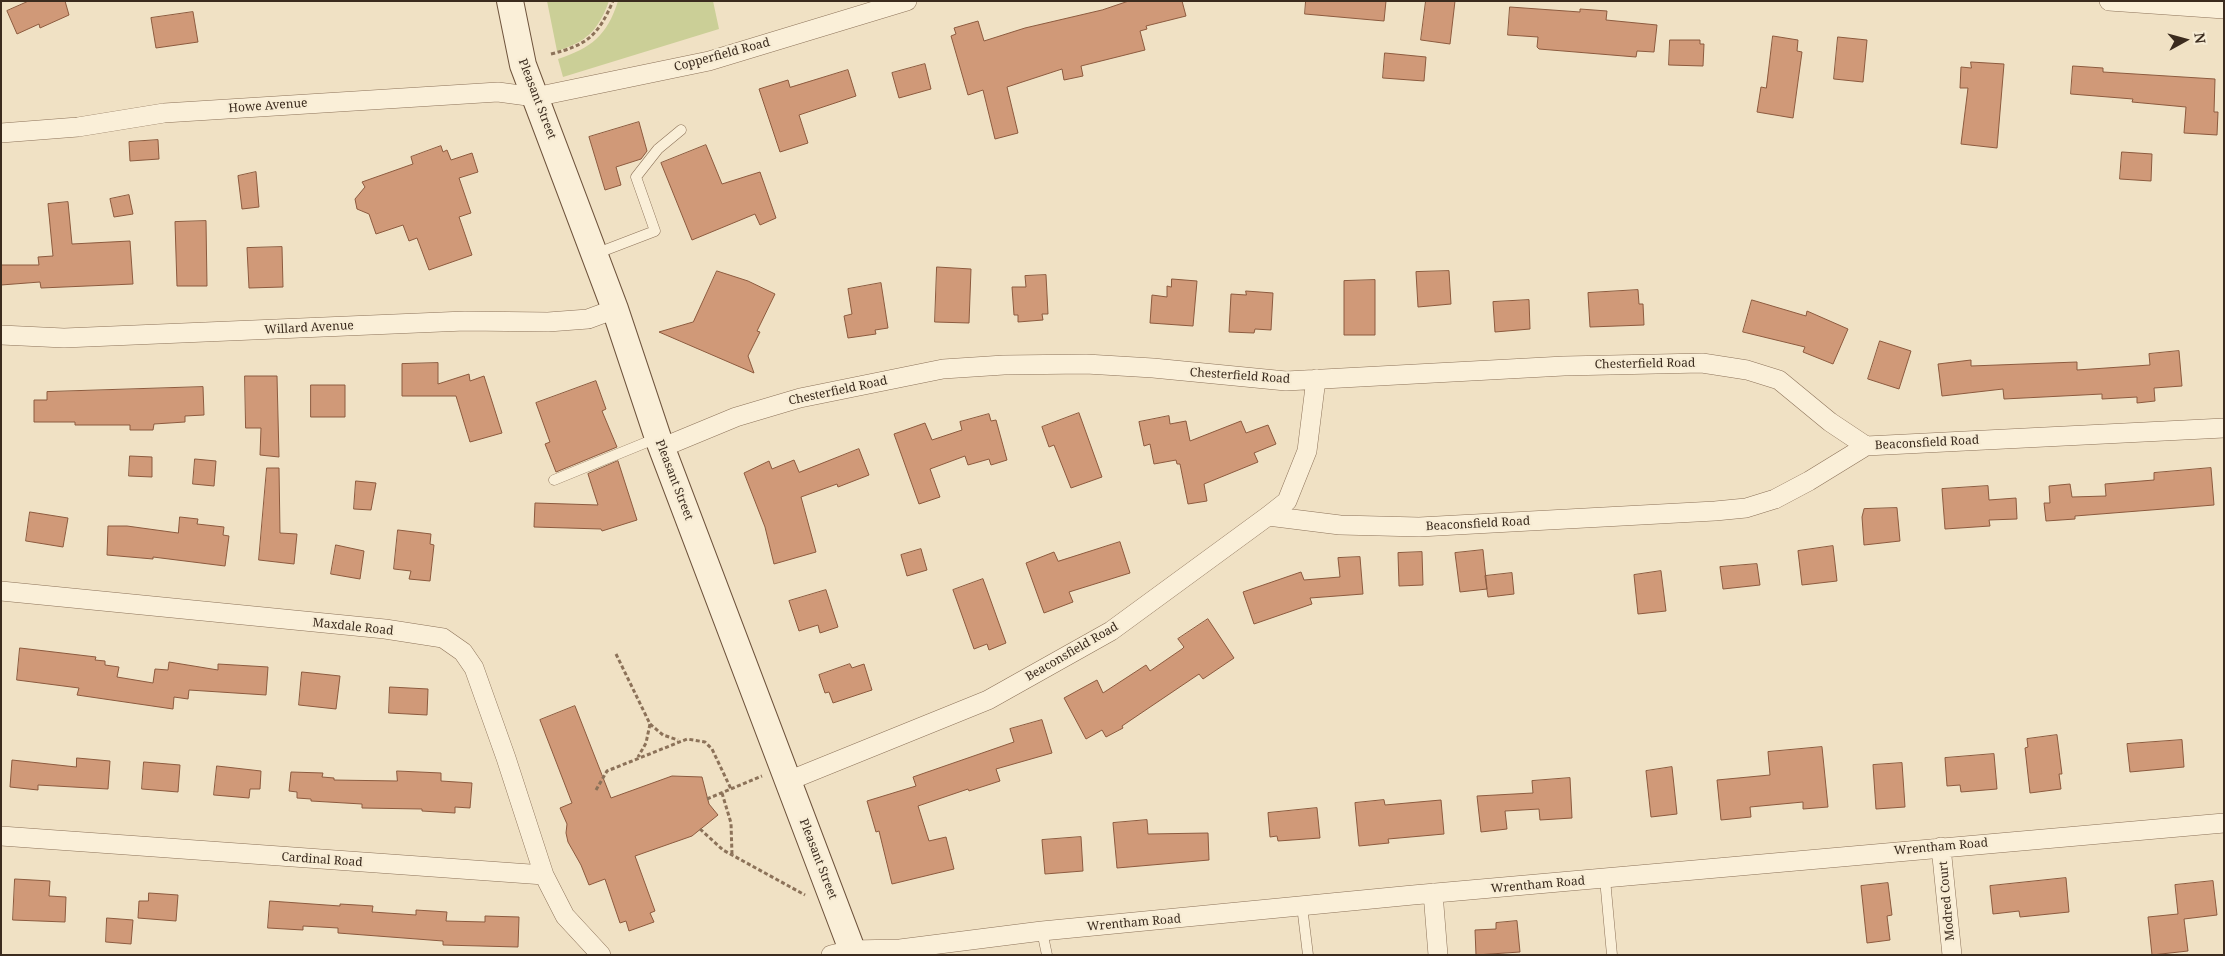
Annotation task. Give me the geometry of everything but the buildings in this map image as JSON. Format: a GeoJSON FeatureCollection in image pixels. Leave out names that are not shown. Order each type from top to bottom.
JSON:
{"type":"FeatureCollection","features":[{"type":"Feature","properties":{"kind":"main road","name":"Pleasant Street"},"geometry":{"type":"LineString","coordinates":[[510,1],[522,65],[616,309],[660,443],[776,778],[846,953]]}},
{"type":"Feature","properties":{"kind":"street","name":"Copperfield Road"},"geometry":{"type":"LineString","coordinates":[[535,97],[709,61],[907,1]]}},
{"type":"Feature","properties":{"kind":"street"},"geometry":{"type":"LineString","coordinates":[[2110,1],[2224,9]]}},
{"type":"Feature","properties":{"kind":"street","name":"Howe Avenue"},"geometry":{"type":"LineString","coordinates":[[1,133],[78,127],[164,113],[246,107],[498,92],[535,97]]}},
{"type":"Feature","properties":{"kind":"street","name":"Willard Avenue"},"geometry":{"type":"LineString","coordinates":[[1,335],[64,338],[465,321],[548,322],[588,318],[616,309]]}},
{"type":"Feature","properties":{"kind":"street","name":"Chesterfield Road"},"geometry":{"type":"LineString","coordinates":[[660,443],[800,398],[944,369],[1004,365],[1086,364],[1153,368],[1286,381],[1564,366],[1702,363],[1747,370],[1779,380],[1830,422],[1866,446]]}},
{"type":"Feature","properties":{"kind":"street"},"geometry":{"type":"LineString","coordinates":[[1268,516],[1287,501],[1306,451],[1316,379]]}},
{"type":"Feature","properties":{"kind":"street","name":"Beaconsfield Road"},"geometry":{"type":"LineString","coordinates":[[776,778],[988,700],[1111,631],[1268,516],[1340,525],[1420,527],[1746,508],[1775,498],[1809,481],[1866,446],[2224,428]]}},
{"type":"Feature","properties":{"kind":"street","name":"Maxdale Road"},"geometry":{"type":"LineString","coordinates":[[1,591],[386,629],[443,638],[464,652],[474,668],[544,875]]}},
{"type":"Feature","properties":{"kind":"street","name":"Wrentham Road"},"geometry":{"type":"LineString","coordinates":[[846,953],[900,949],[1042,931],[1433,893],[1605,879],[1941,846],[2224,823]]}},
{"type":"Feature","properties":{"kind":"street","name":"Cardinal Road"},"geometry":{"type":"LineString","coordinates":[[1,836],[544,875]]}},
{"type":"Feature","properties":{"kind":"street","name":"Modred Court"},"geometry":{"type":"LineString","coordinates":[[1941,846],[1952,955]]}},
{"type":"Feature","properties":{"kind":"street"},"geometry":{"type":"LineString","coordinates":[[544,875],[565,916],[601,955]]}},
{"type":"Feature","properties":{"kind":"street"},"geometry":{"type":"LineString","coordinates":[[1433,893],[1438,955]]}},
{"type":"Feature","properties":{"kind":"lane"},"geometry":{"type":"LineString","coordinates":[[594,254],[655,231],[636,177],[658,149],[681,130]]}},
{"type":"Feature","properties":{"kind":"lane"},"geometry":{"type":"LineString","coordinates":[[554,480],[660,443]]}},
{"type":"Feature","properties":{"kind":"lane"},"geometry":{"type":"LineString","coordinates":[[1605,879],[1612,955]]}},
{"type":"Feature","properties":{"kind":"lane"},"geometry":{"type":"LineString","coordinates":[[1302,906],[1308,955]]}},
{"type":"Feature","properties":{"kind":"lane"},"geometry":{"type":"LineString","coordinates":[[1042,931],[1047,955]]}},
{"type":"Feature","properties":{"kind":"path"},"geometry":{"type":"LineString","coordinates":[[551,54],[584,44],[606,18],[613,1]]}},
{"type":"Feature","properties":{"kind":"path"},"geometry":{"type":"LineString","coordinates":[[616,654],[650,724],[663,735],[679,740]]}},
{"type":"Feature","properties":{"kind":"path"},"geometry":{"type":"LineString","coordinates":[[637,758],[646,743],[650,724]]}},
{"type":"Feature","properties":{"kind":"path"},"geometry":{"type":"LineString","coordinates":[[596,790],[607,771],[679,740],[696,739],[705,742],[718,758],[731,789]]}},
{"type":"Feature","properties":{"kind":"path"},"geometry":{"type":"LineString","coordinates":[[707,799],[731,789],[776,778]]}},
{"type":"Feature","properties":{"kind":"path"},"geometry":{"type":"LineString","coordinates":[[722,793],[731,823],[732,855]]}},
{"type":"Feature","properties":{"kind":"path"},"geometry":{"type":"LineString","coordinates":[[700,829],[708,838],[732,855],[809,897]]}},
{"type":"Feature","properties":{"kind":"green space"},"geometry":{"type":"Polygon","coordinates":[[[547,1],[609,1],[600,20],[590,34],[576,44],[557,51],[547,1]]]}},
{"type":"Feature","properties":{"kind":"green space"},"geometry":{"type":"Polygon","coordinates":[[[618,1],[713,1],[719,29],[563,77],[558,59],[580,50],[596,39],[609,23],[618,1]]]}}]}
